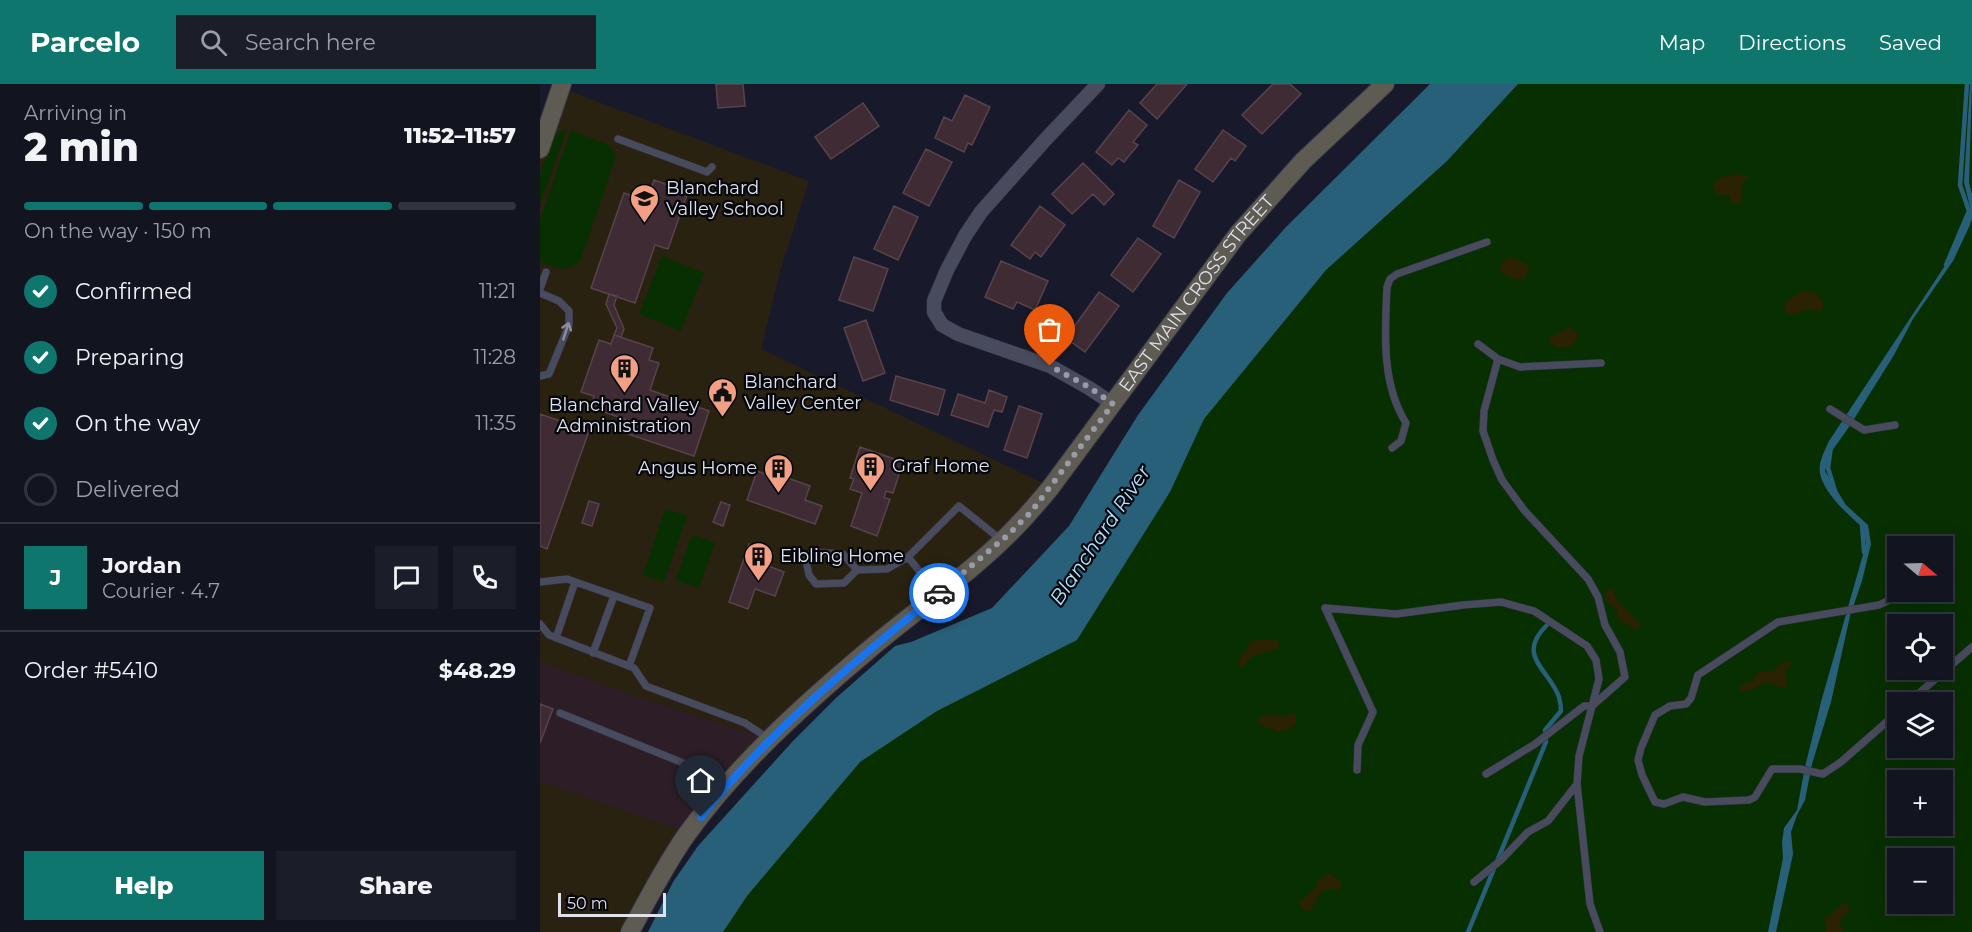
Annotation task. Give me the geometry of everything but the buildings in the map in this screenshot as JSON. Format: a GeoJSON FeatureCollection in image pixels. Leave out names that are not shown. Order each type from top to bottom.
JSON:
{"type":"FeatureCollection","features":[{"type":"Feature","properties":{"kind":"main road"},"geometry":{"type":"LineString","coordinates":[[540,149],[562,84]]}},
{"type":"Feature","properties":{"kind":"main road","name":"EAST MAIN CROSS STREET"},"geometry":{"type":"LineString","coordinates":[[630,932],[672,856],[724,789],[770,740],[850,666],[1002,541],[1031,512],[1113,404],[1198,285],[1266,200],[1303,160],[1385,84]]}},
{"type":"Feature","properties":{"kind":"street"},"geometry":{"type":"LineString","coordinates":[[1098,84],[981,212],[952,261],[934,301],[934,312],[942,325],[958,334],[1050,366],[1089,387],[1113,404]]}},
{"type":"Feature","properties":{"kind":"lane"},"geometry":{"type":"LineString","coordinates":[[618,139],[707,171],[712,167]]}},
{"type":"Feature","properties":{"kind":"lane"},"geometry":{"type":"LineString","coordinates":[[1392,448],[1401,441],[1406,423],[1395,402],[1386,350],[1386,306],[1390,279],[1397,273],[1487,242]]}},
{"type":"Feature","properties":{"kind":"lane"},"geometry":{"type":"LineString","coordinates":[[540,376],[549,374],[569,325],[569,311],[559,301],[540,291],[546,272]]}},
{"type":"Feature","properties":{"kind":"lane"},"geometry":{"type":"LineString","coordinates":[[1478,344],[1498,359],[1520,367],[1601,363]]}},
{"type":"Feature","properties":{"kind":"lane"},"geometry":{"type":"LineString","coordinates":[[1486,774],[1535,744],[1584,706],[1592,705],[1625,677],[1620,652],[1605,625],[1598,597],[1588,579],[1524,510],[1502,480],[1493,460],[1483,431],[1484,411],[1498,359]]}},
{"type":"Feature","properties":{"kind":"lane"},"geometry":{"type":"LineString","coordinates":[[1830,409],[1863,430],[1895,425]]}},
{"type":"Feature","properties":{"kind":"lane"},"geometry":{"type":"LineString","coordinates":[[857,570],[843,554],[812,552],[806,561],[809,575],[816,584],[844,583],[857,570],[888,569],[908,557],[959,506],[1002,541]]}},
{"type":"Feature","properties":{"kind":"lane"},"geometry":{"type":"LineString","coordinates":[[908,557],[938,594]]}},
{"type":"Feature","properties":{"kind":"lane"},"geometry":{"type":"LineString","coordinates":[[540,582],[567,579],[650,608],[629,666]]}},
{"type":"Feature","properties":{"kind":"lane"},"geometry":{"type":"LineString","coordinates":[[556,638],[575,582]]}},
{"type":"Feature","properties":{"kind":"lane"},"geometry":{"type":"LineString","coordinates":[[593,653],[614,596]]}},
{"type":"Feature","properties":{"kind":"lane"},"geometry":{"type":"LineString","coordinates":[[1887,601],[1879,605],[1778,622],[1698,675],[1691,698],[1686,704],[1670,706],[1654,716],[1638,760],[1642,775],[1655,802],[1664,804],[1683,797],[1705,802],[1749,801],[1755,797],[1772,769],[1800,768],[1823,774],[1841,762],[1887,722]]}},
{"type":"Feature","properties":{"kind":"lane"},"geometry":{"type":"LineString","coordinates":[[1357,770],[1358,745],[1373,712],[1325,608],[1396,614],[1501,602],[1534,611],[1587,646],[1596,660],[1599,679],[1579,756],[1577,784],[1590,904],[1600,932]]}},
{"type":"Feature","properties":{"kind":"lane"},"geometry":{"type":"LineString","coordinates":[[540,624],[549,635],[634,668],[646,686],[746,723],[770,740]]}},
{"type":"Feature","properties":{"kind":"lane"},"geometry":{"type":"LineString","coordinates":[[1920,692],[1972,647]]}},
{"type":"Feature","properties":{"kind":"lane"},"geometry":{"type":"LineString","coordinates":[[560,713],[688,765],[710,777],[724,789]]}},
{"type":"Feature","properties":{"kind":"lane"},"geometry":{"type":"LineString","coordinates":[[1474,882],[1501,860],[1528,832],[1548,821],[1577,784]]}},
{"type":"Feature","properties":{"kind":"shaded area","name":"Blanchard Valley Center"},"geometry":{"type":"Polygon","coordinates":[[[561,88],[809,181],[781,268],[761,349],[1051,487],[740,771],[630,932],[540,932],[540,149],[561,88]]]}},
{"type":"Feature","properties":{"kind":"shaded area"},"geometry":{"type":"Polygon","coordinates":[[[540,662],[770,740],[688,833],[540,781],[540,662]]]}},
{"type":"Feature","properties":{"kind":"green space"},"geometry":{"type":"Polygon","coordinates":[[[1471,84],[1972,84],[1972,932],[688,932],[858,719],[1046,615],[1471,84]]]}},
{"type":"Feature","properties":{"kind":"green space"},"geometry":{"type":"Polygon","coordinates":[[[567,129],[540,205],[540,174],[554,135],[567,129]]]}},
{"type":"Feature","properties":{"kind":"green space"},"geometry":{"type":"Polygon","coordinates":[[[571,130],[611,147],[616,157],[582,256],[573,266],[564,269],[540,262],[540,220],[571,130]]]}},
{"type":"Feature","properties":{"kind":"green space"},"geometry":{"type":"Polygon","coordinates":[[[662,256],[704,273],[681,331],[639,314],[662,256]]]}},
{"type":"Feature","properties":{"kind":"green space"},"geometry":{"type":"Polygon","coordinates":[[[665,509],[687,516],[664,582],[643,575],[665,509]]]}},
{"type":"Feature","properties":{"kind":"green space"},"geometry":{"type":"Polygon","coordinates":[[[692,535],[715,543],[699,588],[676,580],[692,535]]]}},
{"type":"Feature","properties":{"kind":"sand"},"geometry":{"type":"Polygon","coordinates":[[[1738,174],[1749,177],[1741,185],[1742,204],[1733,204],[1729,195],[1718,195],[1712,185],[1722,177],[1738,174]]]}},
{"type":"Feature","properties":{"kind":"sand"},"geometry":{"type":"Polygon","coordinates":[[[1509,257],[1526,263],[1529,270],[1525,278],[1512,278],[1501,272],[1500,265],[1509,257]]]}},
{"type":"Feature","properties":{"kind":"sand"},"geometry":{"type":"Polygon","coordinates":[[[1802,291],[1817,293],[1824,305],[1820,311],[1809,309],[1790,315],[1783,309],[1789,299],[1802,291]]]}},
{"type":"Feature","properties":{"kind":"sand"},"geometry":{"type":"Polygon","coordinates":[[[1569,327],[1579,336],[1572,346],[1560,348],[1551,344],[1549,338],[1569,327]]]}},
{"type":"Feature","properties":{"kind":"sand"},"geometry":{"type":"Polygon","coordinates":[[[1606,589],[1613,590],[1617,600],[1641,624],[1638,629],[1634,630],[1628,624],[1618,620],[1617,611],[1605,599],[1606,589]]]}},
{"type":"Feature","properties":{"kind":"sand"},"geometry":{"type":"Polygon","coordinates":[[[1264,639],[1280,641],[1278,649],[1252,656],[1244,666],[1239,667],[1238,662],[1252,641],[1264,639]]]}},
{"type":"Feature","properties":{"kind":"sand"},"geometry":{"type":"Polygon","coordinates":[[[1789,661],[1791,664],[1785,672],[1788,683],[1786,687],[1768,682],[1746,692],[1740,691],[1741,685],[1754,680],[1758,672],[1773,671],[1780,664],[1789,661]]]}},
{"type":"Feature","properties":{"kind":"sand"},"geometry":{"type":"Polygon","coordinates":[[[1291,713],[1296,715],[1297,720],[1294,727],[1278,732],[1259,724],[1259,718],[1264,714],[1272,716],[1277,714],[1283,717],[1291,713]]]}},
{"type":"Feature","properties":{"kind":"sand"},"geometry":{"type":"Polygon","coordinates":[[[1330,873],[1340,880],[1342,886],[1338,890],[1324,890],[1318,896],[1312,910],[1305,912],[1299,902],[1316,888],[1318,880],[1330,873]]]}},
{"type":"Feature","properties":{"kind":"sand"},"geometry":{"type":"Polygon","coordinates":[[[1844,903],[1848,905],[1850,911],[1841,918],[1840,925],[1844,932],[1826,932],[1824,919],[1844,903]]]}},
{"type":"Feature","properties":{"kind":"water","name":"Blanchard River"},"geometry":{"type":"Polygon","coordinates":[[[1430,84],[1518,84],[1447,161],[1326,270],[1204,419],[1170,492],[1077,640],[937,711],[860,762],[747,896],[723,932],[648,932],[673,882],[698,846],[793,741],[836,698],[895,646],[911,642],[992,608],[1069,526],[1138,415],[1227,293],[1286,227],[1430,84]]]}},
{"type":"Feature","properties":{"kind":"water"},"geometry":{"type":"Polygon","coordinates":[[[1970,84],[1972,84],[1969,183],[1972,194],[1972,219],[1953,261],[1913,319],[1894,355],[1829,455],[1825,471],[1846,505],[1868,525],[1871,544],[1850,616],[1831,702],[1812,764],[1805,800],[1791,832],[1793,854],[1776,932],[1768,932],[1783,858],[1784,828],[1797,810],[1821,702],[1866,544],[1861,526],[1836,502],[1826,488],[1820,473],[1821,461],[1829,441],[1950,258],[1971,211],[1964,182],[1970,84]]]}},
{"type":"Feature","properties":{"kind":"waterway"},"geometry":{"type":"LineString","coordinates":[[1946,265],[1969,211],[1960,185],[1967,84]]}},
{"type":"Feature","properties":{"kind":"waterway"},"geometry":{"type":"LineString","coordinates":[[1831,447],[1828,468],[1835,491]]}},
{"type":"Feature","properties":{"kind":"waterway"},"geometry":{"type":"LineString","coordinates":[[1862,525],[1864,552]]}},
{"type":"Feature","properties":{"kind":"waterway"},"geometry":{"type":"LineString","coordinates":[[1468,932],[1546,742],[1545,730],[1561,711],[1559,697],[1534,654],[1534,645],[1538,636],[1547,625]]}},
{"type":"Feature","properties":{"kind":"way so far"},"geometry":{"type":"LineString","coordinates":[[939,593],[1008,535],[1031,512],[1113,404],[1089,387],[1050,366]]}},
{"type":"Feature","properties":{"kind":"place","name":"Blanchard Valley School"},"geometry":{"type":"Point","coordinates":[645,224]}},
{"type":"Feature","properties":{"kind":"place","name":"Blanchard Valley Administration"},"geometry":{"type":"Point","coordinates":[624,394]}},
{"type":"Feature","properties":{"kind":"place","name":"Blanchard Valley Center"},"geometry":{"type":"Point","coordinates":[723,418]}},
{"type":"Feature","properties":{"kind":"place","name":"Graf Home"},"geometry":{"type":"Point","coordinates":[871,492]}},
{"type":"Feature","properties":{"kind":"place","name":"Angus Home"},"geometry":{"type":"Point","coordinates":[778,494]}},
{"type":"Feature","properties":{"kind":"place","name":"Eibling Home"},"geometry":{"type":"Point","coordinates":[759,582]}},
{"type":"Feature","properties":{"kind":"route"},"geometry":{"type":"LineString","coordinates":[[701,817],[740,771],[778,732],[866,652],[939,593]]}}]}
